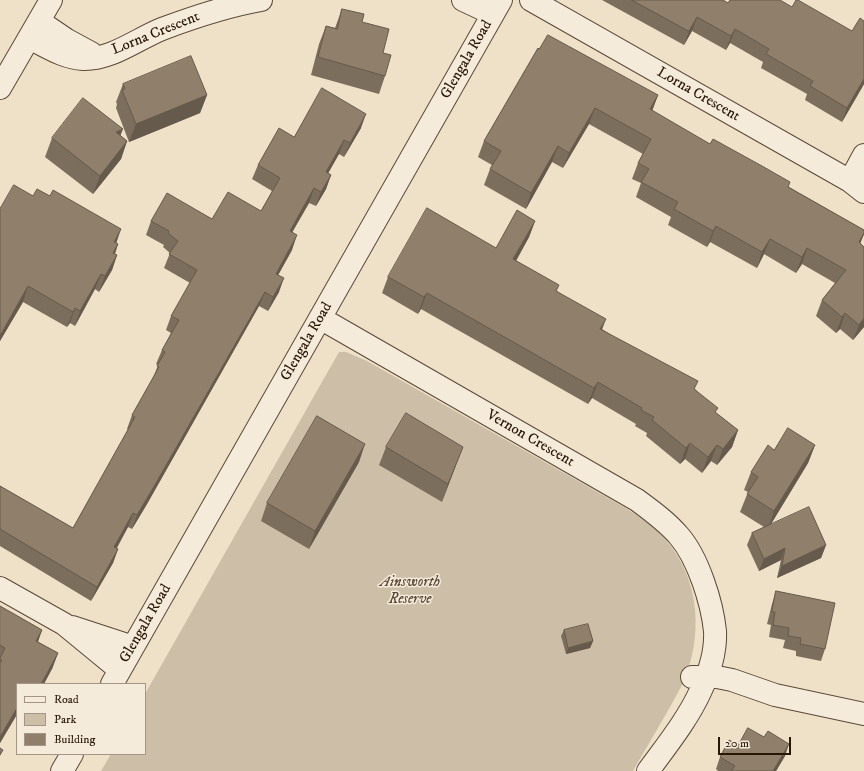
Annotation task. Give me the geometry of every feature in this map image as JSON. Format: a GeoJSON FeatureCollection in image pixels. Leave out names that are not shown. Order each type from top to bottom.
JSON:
{"type":"FeatureCollection","features":[{"type":"Feature","properties":{"kind":"street"},"geometry":{"type":"LineString","coordinates":[[0,88],[51,0]]}},
{"type":"Feature","properties":{"kind":"street","name":"Lorna Crescent"},"geometry":{"type":"LineString","coordinates":[[34,30],[66,40],[98,56],[115,51],[161,30],[197,17],[261,0]]}},
{"type":"Feature","properties":{"kind":"street"},"geometry":{"type":"LineString","coordinates":[[464,0],[497,7]]}},
{"type":"Feature","properties":{"kind":"street","name":"Lorna Crescent"},"geometry":{"type":"LineString","coordinates":[[531,0],[857,186]]}},
{"type":"Feature","properties":{"kind":"street","name":"Glengala Road"},"geometry":{"type":"LineString","coordinates":[[116,677],[497,7]]}},
{"type":"Feature","properties":{"kind":"street"},"geometry":{"type":"LineString","coordinates":[[857,186],[864,155]]}},
{"type":"Feature","properties":{"kind":"street","name":"Vernon Crescent"},"geometry":{"type":"LineString","coordinates":[[320,318],[651,510],[679,536],[690,550],[699,568],[706,593],[702,641],[701,679],[648,771]]}},
{"type":"Feature","properties":{"kind":"street"},"geometry":{"type":"LineString","coordinates":[[0,588],[64,624],[133,647]]}},
{"type":"Feature","properties":{"kind":"street"},"geometry":{"type":"LineString","coordinates":[[64,624],[116,677]]}},
{"type":"Feature","properties":{"kind":"street"},"geometry":{"type":"LineString","coordinates":[[701,679],[732,680],[774,695],[864,714]]}},
{"type":"Feature","properties":{"kind":"street"},"geometry":{"type":"LineString","coordinates":[[62,771],[71,755]]}},
{"type":"Feature","properties":{"kind":"green space","name":"Ainsworth Reserve"},"geometry":{"type":"Polygon","coordinates":[[[339,352],[346,352],[367,361],[624,507],[656,530],[665,539],[677,555],[686,572],[692,591],[696,630],[688,668],[681,687],[633,771],[101,771],[110,755],[146,755],[146,692],[339,352]]]}},
{"type":"Feature","properties":{"kind":"building"},"geometry":{"type":"Polygon","coordinates":[[[632,0],[723,0],[728,3],[730,0],[780,0],[792,7],[796,0],[798,0],[852,31],[860,18],[864,21],[864,79],[847,108],[810,86],[813,81],[766,54],[769,49],[735,29],[731,36],[697,17],[689,31],[632,0]]]}},
{"type":"Feature","properties":{"kind":"building"},"geometry":{"type":"Polygon","coordinates":[[[342,9],[364,14],[362,22],[389,29],[383,53],[391,55],[385,76],[318,57],[326,26],[337,29],[342,9]]]}},
{"type":"Feature","properties":{"kind":"building"},"geometry":{"type":"Polygon","coordinates":[[[548,35],[658,95],[650,109],[710,144],[713,139],[762,166],[790,182],[788,187],[864,230],[859,242],[864,247],[864,318],[859,325],[845,313],[842,317],[822,300],[846,270],[807,248],[802,257],[770,239],[762,252],[716,226],[713,231],[674,209],[678,202],[641,182],[649,169],[638,163],[651,139],[595,108],[569,153],[558,146],[531,193],[490,169],[501,151],[484,141],[538,48],[539,49],[548,35]]]}},
{"type":"Feature","properties":{"kind":"building"},"geometry":{"type":"Polygon","coordinates":[[[191,56],[207,95],[136,124],[122,90],[125,89],[123,84],[191,56]]]}},
{"type":"Feature","properties":{"kind":"building"},"geometry":{"type":"Polygon","coordinates":[[[322,88],[366,114],[350,143],[344,140],[326,172],[331,175],[321,192],[314,188],[290,231],[297,235],[276,274],[284,278],[273,297],[265,292],[152,490],[137,515],[133,513],[114,547],[118,549],[97,587],[0,529],[0,486],[73,528],[135,417],[132,415],[159,367],[157,366],[165,352],[162,350],[179,320],[171,316],[197,270],[169,254],[178,241],[168,233],[169,231],[151,221],[167,193],[212,219],[228,192],[261,211],[280,178],[258,165],[279,128],[294,137],[322,88]]]}},
{"type":"Feature","properties":{"kind":"building"},"geometry":{"type":"Polygon","coordinates":[[[83,98],[123,129],[116,132],[127,141],[100,176],[52,138],[83,98]]]}},
{"type":"Feature","properties":{"kind":"building"},"geometry":{"type":"Polygon","coordinates":[[[14,185],[33,196],[37,189],[50,196],[53,190],[121,229],[114,242],[118,244],[113,253],[117,255],[105,276],[101,274],[80,311],[75,308],[73,312],[28,286],[0,336],[0,209],[14,185]]]}},
{"type":"Feature","properties":{"kind":"building"},"geometry":{"type":"Polygon","coordinates":[[[427,208],[496,248],[517,210],[535,221],[513,259],[559,285],[556,291],[606,319],[600,329],[698,381],[694,389],[718,408],[715,412],[738,430],[723,449],[717,445],[708,457],[690,443],[686,448],[652,420],[654,417],[641,410],[642,408],[598,382],[594,388],[427,293],[424,297],[388,277],[427,208]]]}},
{"type":"Feature","properties":{"kind":"building"},"geometry":{"type":"Polygon","coordinates":[[[406,413],[463,447],[448,484],[386,447],[406,413]]]}},
{"type":"Feature","properties":{"kind":"building"},"geometry":{"type":"Polygon","coordinates":[[[317,416],[365,444],[315,531],[267,503],[317,416]]]}},
{"type":"Feature","properties":{"kind":"building"},"geometry":{"type":"Polygon","coordinates":[[[788,428],[815,445],[774,511],[747,494],[758,477],[751,472],[768,445],[774,450],[788,428]]]}},
{"type":"Feature","properties":{"kind":"building"},"geometry":{"type":"Polygon","coordinates":[[[809,507],[826,545],[782,566],[785,548],[764,559],[752,533],[809,507]]]}},
{"type":"Feature","properties":{"kind":"building"},"geometry":{"type":"Polygon","coordinates":[[[776,591],[835,603],[825,649],[800,644],[801,638],[788,636],[789,628],[773,625],[775,612],[772,612],[776,591]]]}},
{"type":"Feature","properties":{"kind":"building"},"geometry":{"type":"Polygon","coordinates":[[[0,606],[42,630],[36,641],[58,653],[42,683],[16,683],[16,710],[0,737],[0,663],[2,660],[0,658],[5,648],[0,645],[0,606]]]}},
{"type":"Feature","properties":{"kind":"building"},"geometry":{"type":"Polygon","coordinates":[[[588,624],[593,641],[568,648],[564,630],[588,624]]]}},
{"type":"Feature","properties":{"kind":"building"},"geometry":{"type":"Polygon","coordinates":[[[748,728],[764,737],[768,731],[789,744],[773,771],[731,771],[735,766],[720,757],[729,740],[738,745],[748,728]]]}},
{"type":"Feature","properties":{"kind":"building"},"geometry":{"type":"Polygon","coordinates":[[[0,748],[3,750],[0,755],[0,748]]]}}]}
